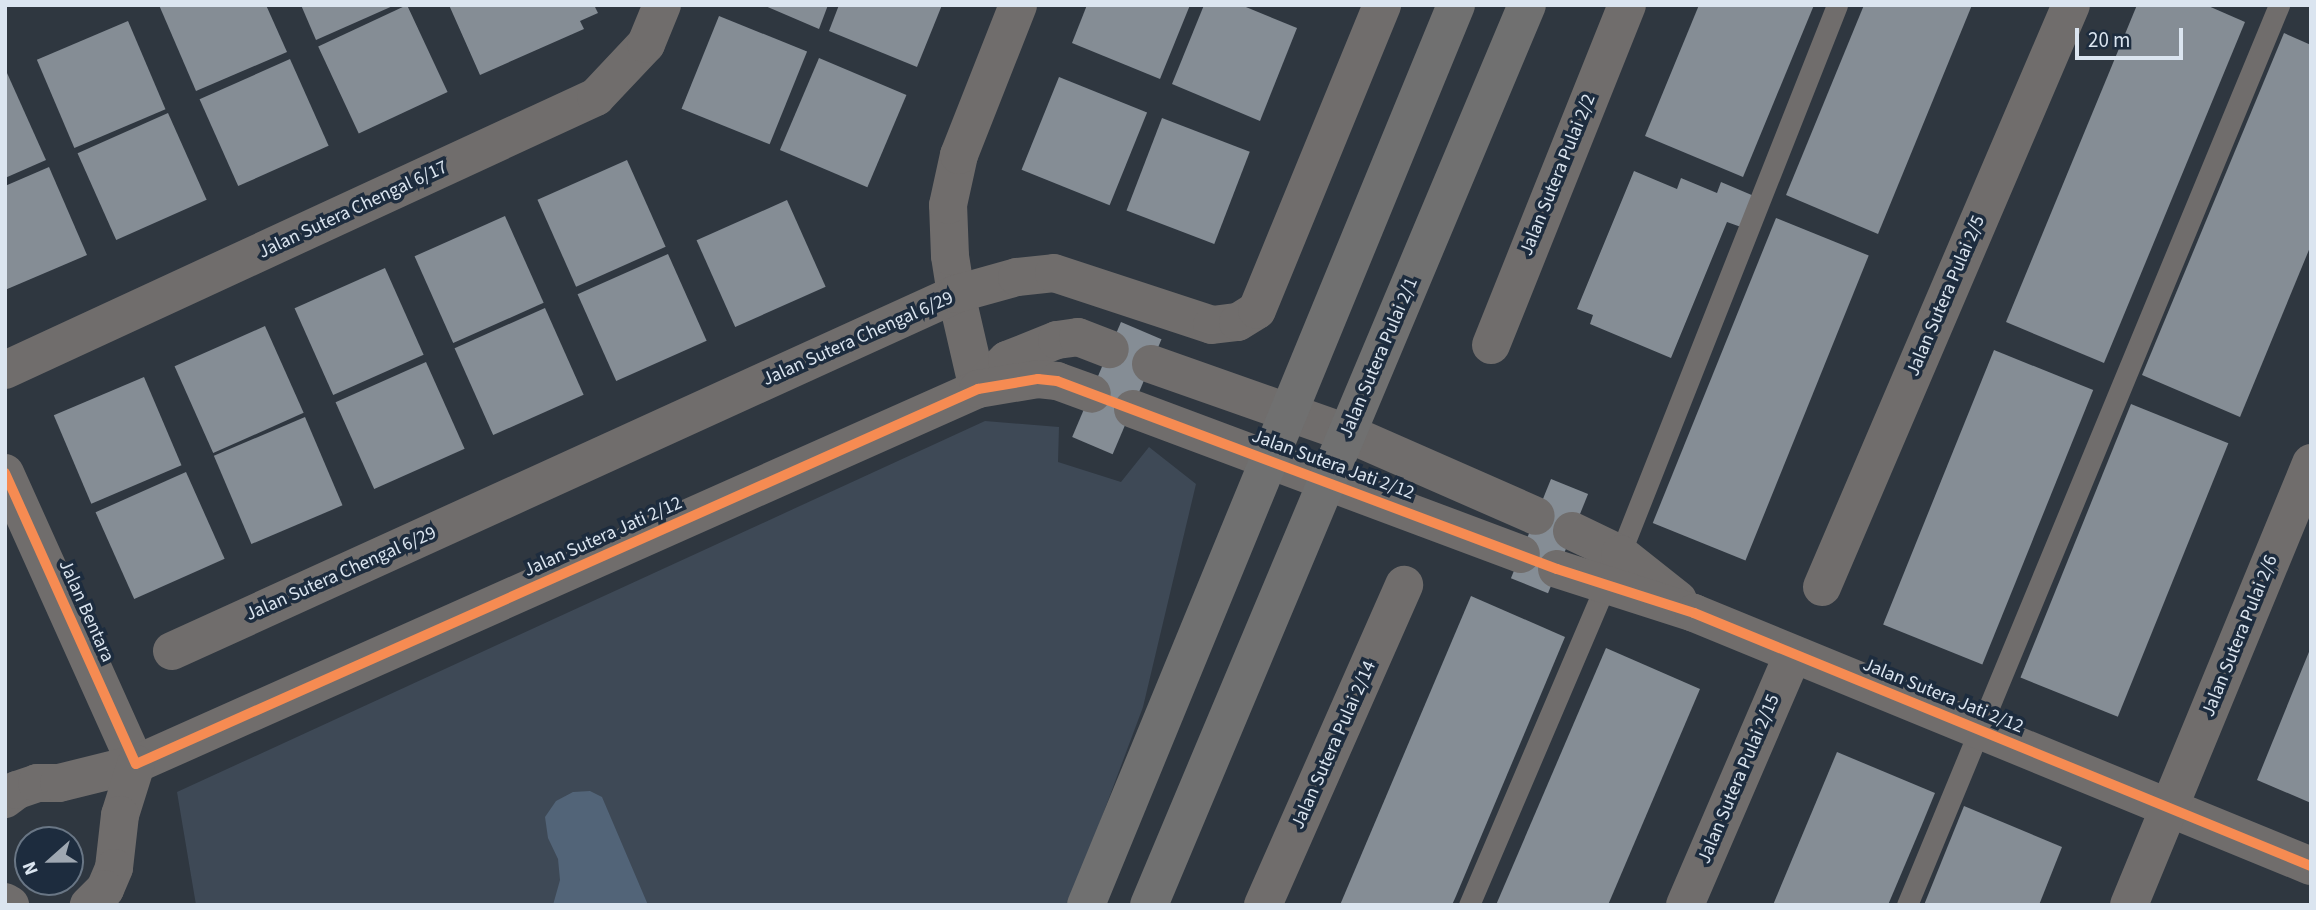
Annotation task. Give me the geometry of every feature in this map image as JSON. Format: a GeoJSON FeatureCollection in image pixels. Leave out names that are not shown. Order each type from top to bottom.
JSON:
{"type":"FeatureCollection","features":[{"type":"Feature","properties":{"kind":"main road"},"geometry":{"type":"LineString","coordinates":[[1086,905],[1456,5]]}},
{"type":"Feature","properties":{"kind":"main road","name":"Jalan Sutera Pulai 2/1"},"geometry":{"type":"LineString","coordinates":[[1149,905],[1527,5]]}},
{"type":"Feature","properties":{"kind":"street","name":"Jalan Sutera Chengal 6/17"},"geometry":{"type":"LineString","coordinates":[[5,370],[596,97],[646,44],[662,5]]}},
{"type":"Feature","properties":{"kind":"street"},"geometry":{"type":"LineString","coordinates":[[978,389],[956,294],[950,256],[948,205],[959,155],[1018,5]]}},
{"type":"Feature","properties":{"kind":"street","name":"Jalan Sutera Chengal 6/29"},"geometry":{"type":"LineString","coordinates":[[172,651],[956,294],[1017,277],[1054,274],[1212,325],[1238,321],[1257,310],[1382,5]]}},
{"type":"Feature","properties":{"kind":"street","name":"Jalan Sutera Pulai 2/2"},"geometry":{"type":"LineString","coordinates":[[1491,345],[1626,5]]}},
{"type":"Feature","properties":{"kind":"street","name":"Jalan Sutera Pulai 2/5"},"geometry":{"type":"LineString","coordinates":[[1822,587],[2071,5]]}},
{"type":"Feature","properties":{"kind":"street","name":"Jalan Sutera Jati 2/12"},"geometry":{"type":"LineString","coordinates":[[978,389],[1007,360],[1057,340],[1078,337],[1110,349]]}},
{"type":"Feature","properties":{"kind":"street","name":"Jalan Sutera Jati 2/12"},"geometry":{"type":"LineString","coordinates":[[1151,364],[1347,433],[1536,516]]}},
{"type":"Feature","properties":{"kind":"street","name":"Jalan Sutera Jati 2/12"},"geometry":{"type":"LineString","coordinates":[[5,799],[17,790],[37,783],[59,783],[136,764],[978,389],[1038,379],[1057,381],[1092,394]]}},
{"type":"Feature","properties":{"kind":"street","name":"Jalan Sutera Jati 2/12"},"geometry":{"type":"LineString","coordinates":[[1133,409],[1521,554]]}},
{"type":"Feature","properties":{"kind":"street","name":"Jalan Sutera Pulai 2/6"},"geometry":{"type":"LineString","coordinates":[[2129,905],[2311,463]]}},
{"type":"Feature","properties":{"kind":"street","name":"Jalan Bentara"},"geometry":{"type":"LineString","coordinates":[[5,473],[136,764]]}},
{"type":"Feature","properties":{"kind":"street","name":"Jalan Sutera Jati 2/12"},"geometry":{"type":"LineString","coordinates":[[1572,531],[1612,570],[1694,612],[2311,866]]}},
{"type":"Feature","properties":{"kind":"street","name":"Jalan Sutera Jati 2/12"},"geometry":{"type":"LineString","coordinates":[[1557,569],[1612,570]]}},
{"type":"Feature","properties":{"kind":"street","name":"Jalan Sutera Pulai 2/14"},"geometry":{"type":"LineString","coordinates":[[1264,905],[1404,585]]}},
{"type":"Feature","properties":{"kind":"street","name":"Jalan Sutera Pulai 2/15"},"geometry":{"type":"LineString","coordinates":[[1685,905],[1793,654]]}},
{"type":"Feature","properties":{"kind":"street"},"geometry":{"type":"LineString","coordinates":[[89,905],[104,889],[114,867],[120,815],[136,764]]}},
{"type":"Feature","properties":{"kind":"street"},"geometry":{"type":"LineString","coordinates":[[5,902],[10,905]]}},
{"type":"Feature","properties":{"kind":"lane"},"geometry":{"type":"LineString","coordinates":[[1469,905],[1612,570],[1837,5]]}},
{"type":"Feature","properties":{"kind":"lane"},"geometry":{"type":"LineString","coordinates":[[1907,905],[2279,5]]}},
{"type":"Feature","properties":{"kind":"shaded area"},"geometry":{"type":"Polygon","coordinates":[[[985,421],[1059,427],[1058,462],[1121,482],[1149,447],[1196,484],[1143,707],[1069,905],[196,905],[177,792],[985,421]]]}},
{"type":"Feature","properties":{"kind":"shaded area"},"geometry":{"type":"Polygon","coordinates":[[[590,791],[602,797],[648,905],[553,905],[560,880],[558,859],[548,838],[545,817],[556,801],[573,792],[590,791]]]}},
{"type":"Feature","properties":{"kind":"building"},"geometry":{"type":"Polygon","coordinates":[[[159,5],[266,5],[287,52],[196,91],[159,5]]]}},
{"type":"Feature","properties":{"kind":"building"},"geometry":{"type":"Polygon","coordinates":[[[301,5],[395,5],[316,40],[301,5]]]}},
{"type":"Feature","properties":{"kind":"building"},"geometry":{"type":"Polygon","coordinates":[[[407,5],[448,92],[359,133],[318,46],[407,5]]]}},
{"type":"Feature","properties":{"kind":"building"},"geometry":{"type":"Polygon","coordinates":[[[449,5],[594,5],[598,13],[580,21],[584,29],[480,75],[449,5]]]}},
{"type":"Feature","properties":{"kind":"building"},"geometry":{"type":"Polygon","coordinates":[[[763,5],[828,5],[819,29],[763,5]]]}},
{"type":"Feature","properties":{"kind":"building"},"geometry":{"type":"Polygon","coordinates":[[[839,5],[942,5],[917,67],[829,31],[839,5]]]}},
{"type":"Feature","properties":{"kind":"building"},"geometry":{"type":"Polygon","coordinates":[[[1087,5],[1190,5],[1160,79],[1072,43],[1087,5]]]}},
{"type":"Feature","properties":{"kind":"building"},"geometry":{"type":"Polygon","coordinates":[[[1204,5],[1241,5],[1297,28],[1260,121],[1172,84],[1204,5]]]}},
{"type":"Feature","properties":{"kind":"building"},"geometry":{"type":"Polygon","coordinates":[[[1699,5],[1814,5],[1743,177],[1645,136],[1699,5]]]}},
{"type":"Feature","properties":{"kind":"building"},"geometry":{"type":"Polygon","coordinates":[[[1864,5],[1972,5],[1878,234],[1786,195],[1864,5]]]}},
{"type":"Feature","properties":{"kind":"building"},"geometry":{"type":"Polygon","coordinates":[[[2137,5],[2206,5],[2245,22],[2104,363],[2006,322],[2137,5]]]}},
{"type":"Feature","properties":{"kind":"building"},"geometry":{"type":"Polygon","coordinates":[[[719,16],[807,52],[770,144],[682,109],[719,16]]]}},
{"type":"Feature","properties":{"kind":"building"},"geometry":{"type":"Polygon","coordinates":[[[128,21],[166,109],[74,148],[37,60],[128,21]]]}},
{"type":"Feature","properties":{"kind":"building"},"geometry":{"type":"Polygon","coordinates":[[[2284,33],[2311,45],[2311,245],[2240,417],[2142,375],[2284,33]]]}},
{"type":"Feature","properties":{"kind":"building"},"geometry":{"type":"Polygon","coordinates":[[[819,58],[906,95],[867,187],[780,150],[819,58]]]}},
{"type":"Feature","properties":{"kind":"building"},"geometry":{"type":"Polygon","coordinates":[[[290,59],[329,146],[238,186],[200,99],[290,59]]]}},
{"type":"Feature","properties":{"kind":"building"},"geometry":{"type":"Polygon","coordinates":[[[7,73],[46,160],[5,178],[5,74],[7,73]]]}},
{"type":"Feature","properties":{"kind":"building"},"geometry":{"type":"Polygon","coordinates":[[[1059,77],[1147,113],[1110,205],[1022,170],[1059,77]]]}},
{"type":"Feature","properties":{"kind":"building"},"geometry":{"type":"Polygon","coordinates":[[[168,113],[207,200],[116,240],[78,153],[168,113]]]}},
{"type":"Feature","properties":{"kind":"building"},"geometry":{"type":"Polygon","coordinates":[[[1162,118],[1250,152],[1214,244],[1127,210],[1162,118]]]}},
{"type":"Feature","properties":{"kind":"building"},"geometry":{"type":"Polygon","coordinates":[[[627,160],[666,247],[576,287],[537,200],[627,160]]]}},
{"type":"Feature","properties":{"kind":"building"},"geometry":{"type":"Polygon","coordinates":[[[49,167],[87,255],[5,290],[5,186],[49,167]]]}},
{"type":"Feature","properties":{"kind":"building"},"geometry":{"type":"Polygon","coordinates":[[[1634,171],[1677,189],[1681,178],[1717,193],[1721,182],[1754,196],[1741,227],[1727,222],[1671,358],[1590,324],[1593,315],[1577,309],[1634,171]]]}},
{"type":"Feature","properties":{"kind":"building"},"geometry":{"type":"Polygon","coordinates":[[[787,200],[826,287],[735,327],[697,240],[787,200]]]}},
{"type":"Feature","properties":{"kind":"building"},"geometry":{"type":"Polygon","coordinates":[[[505,216],[544,303],[453,343],[415,256],[505,216]]]}},
{"type":"Feature","properties":{"kind":"building"},"geometry":{"type":"Polygon","coordinates":[[[1776,218],[1869,255],[1745,561],[1653,523],[1776,218]]]}},
{"type":"Feature","properties":{"kind":"building"},"geometry":{"type":"Polygon","coordinates":[[[668,254],[707,341],[616,381],[578,294],[668,254]]]}},
{"type":"Feature","properties":{"kind":"building"},"geometry":{"type":"Polygon","coordinates":[[[385,268],[424,355],[333,395],[295,308],[385,268]]]}},
{"type":"Feature","properties":{"kind":"building"},"geometry":{"type":"Polygon","coordinates":[[[545,308],[584,395],[493,435],[455,348],[545,308]]]}},
{"type":"Feature","properties":{"kind":"building"},"geometry":{"type":"Polygon","coordinates":[[[1121,322],[1162,339],[1113,454],[1072,437],[1121,322]]]}},
{"type":"Feature","properties":{"kind":"building"},"geometry":{"type":"Polygon","coordinates":[[[265,326],[304,413],[213,453],[175,366],[265,326]]]}},
{"type":"Feature","properties":{"kind":"building"},"geometry":{"type":"Polygon","coordinates":[[[1994,350],[2093,390],[1982,665],[1883,624],[1994,350]]]}},
{"type":"Feature","properties":{"kind":"building"},"geometry":{"type":"Polygon","coordinates":[[[426,362],[465,449],[374,489],[336,402],[426,362]]]}},
{"type":"Feature","properties":{"kind":"building"},"geometry":{"type":"Polygon","coordinates":[[[144,377],[182,465],[91,504],[54,415],[144,377]]]}},
{"type":"Feature","properties":{"kind":"building"},"geometry":{"type":"Polygon","coordinates":[[[2131,404],[2228,443],[2118,717],[2020,678],[2131,404]]]}},
{"type":"Feature","properties":{"kind":"building"},"geometry":{"type":"Polygon","coordinates":[[[305,417],[343,505],[251,544],[214,456],[305,417]]]}},
{"type":"Feature","properties":{"kind":"building"},"geometry":{"type":"Polygon","coordinates":[[[186,472],[225,559],[134,599],[96,512],[186,472]]]}},
{"type":"Feature","properties":{"kind":"building"},"geometry":{"type":"Polygon","coordinates":[[[1551,479],[1588,494],[1548,593],[1511,578],[1551,479]]]}},
{"type":"Feature","properties":{"kind":"building"},"geometry":{"type":"Polygon","coordinates":[[[1471,596],[1565,637],[1456,896],[1452,905],[1340,905],[1471,596]]]}},
{"type":"Feature","properties":{"kind":"building"},"geometry":{"type":"Polygon","coordinates":[[[2311,647],[2311,803],[2257,780],[2311,647]]]}},
{"type":"Feature","properties":{"kind":"building"},"geometry":{"type":"Polygon","coordinates":[[[1606,648],[1700,689],[1608,905],[1496,905],[1606,648]]]}},
{"type":"Feature","properties":{"kind":"building"},"geometry":{"type":"Polygon","coordinates":[[[1837,752],[1935,793],[1921,827],[1888,905],[1773,905],[1837,752]]]}},
{"type":"Feature","properties":{"kind":"building"},"geometry":{"type":"Polygon","coordinates":[[[1964,806],[2062,847],[2039,905],[1924,905],[1964,806]]]}},
{"type":"Feature","properties":{"kind":"cycle path"},"geometry":{"type":"LineString","coordinates":[[5,473],[136,764],[978,389],[1038,379],[1057,381],[1557,569],[1694,613],[2311,866]]}}]}
